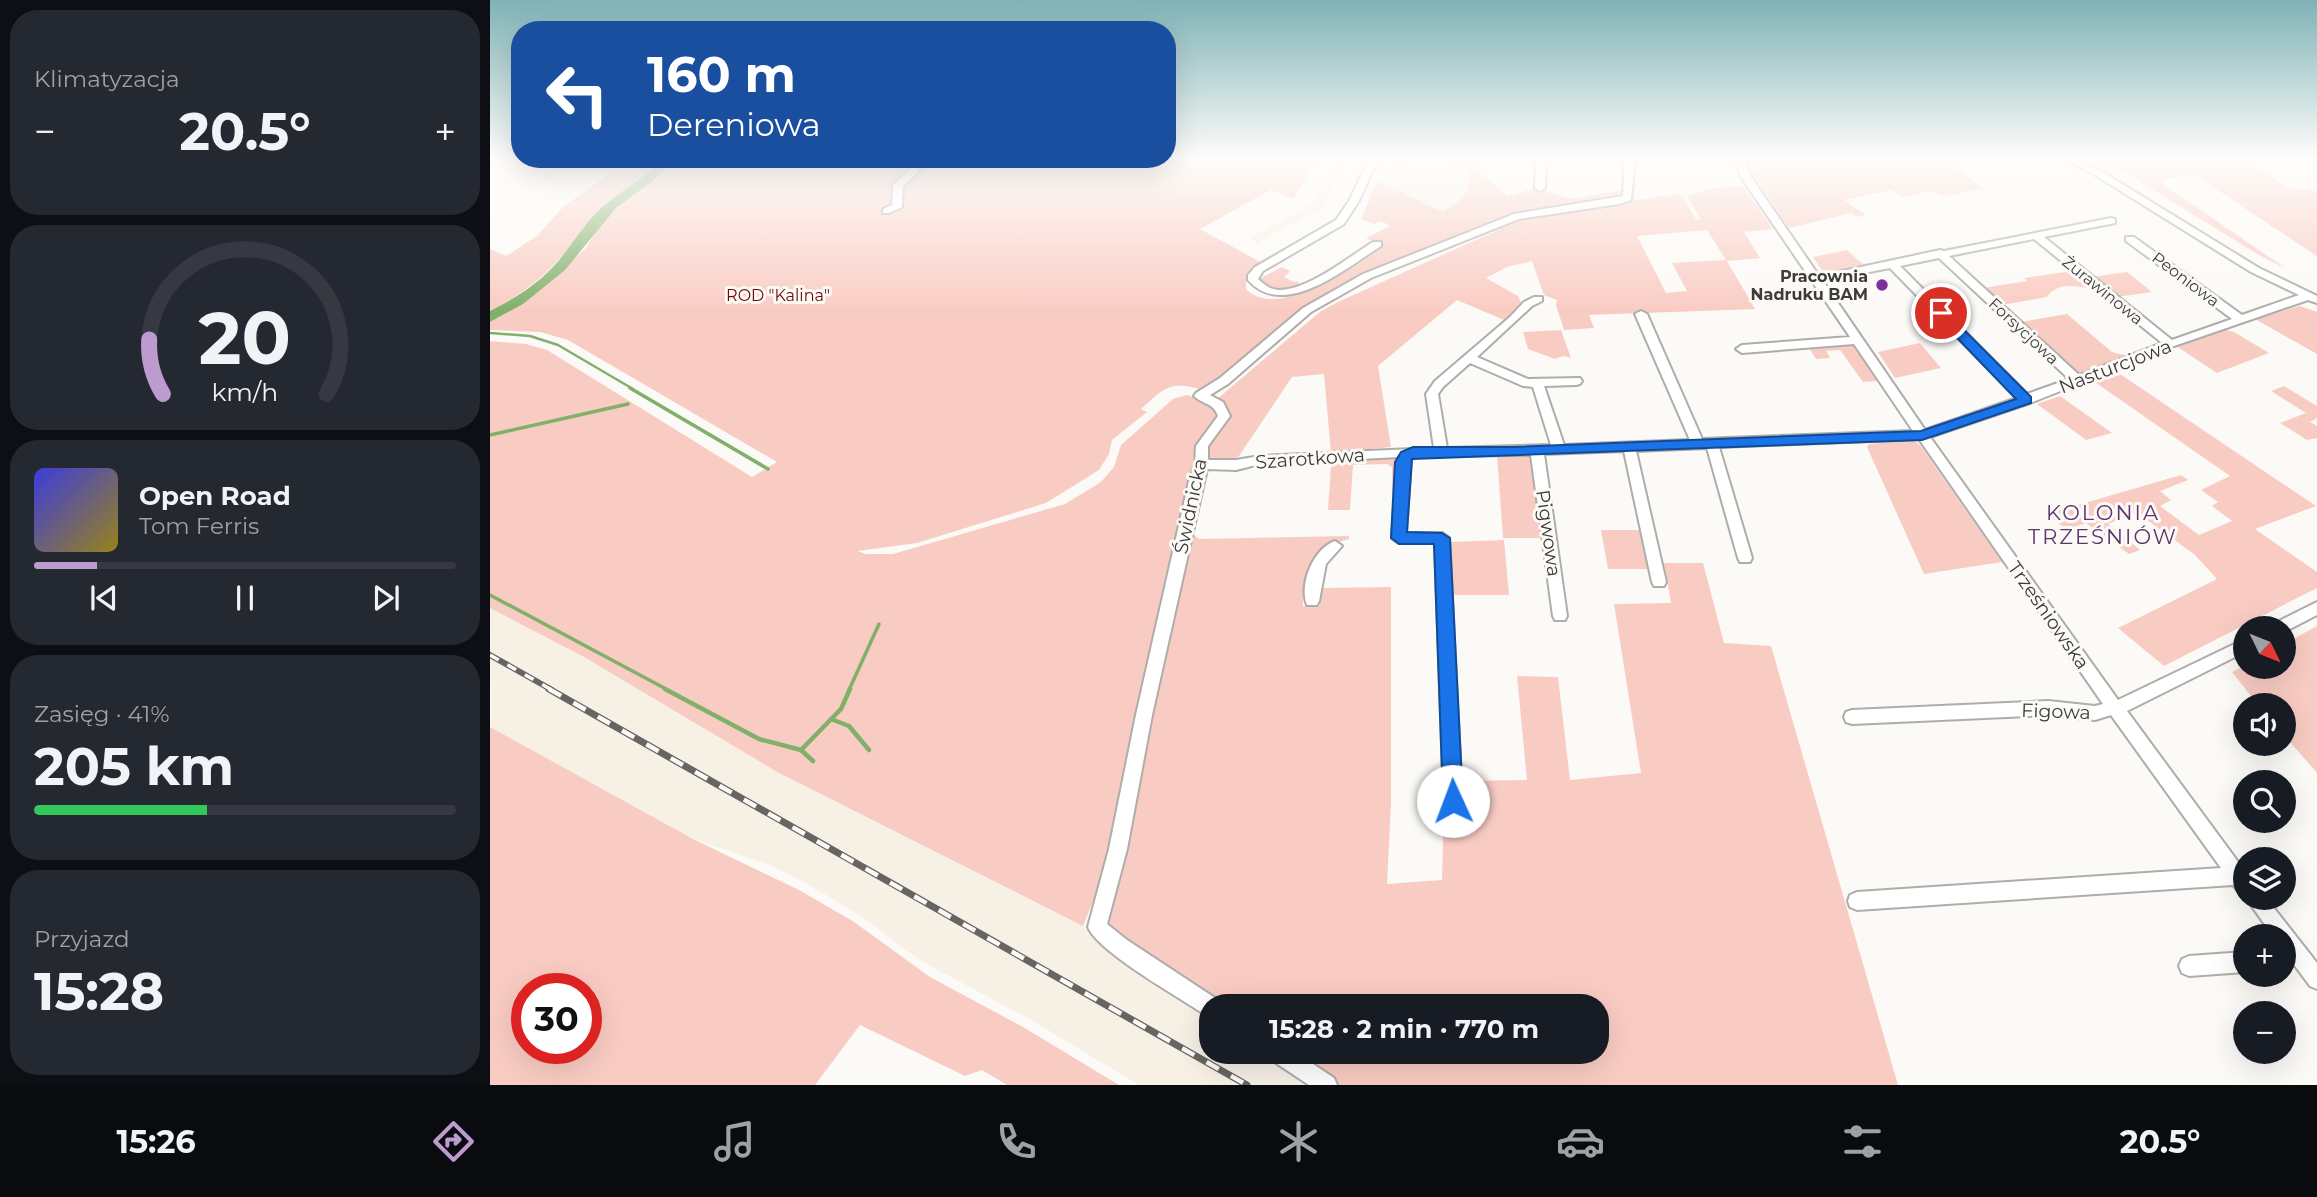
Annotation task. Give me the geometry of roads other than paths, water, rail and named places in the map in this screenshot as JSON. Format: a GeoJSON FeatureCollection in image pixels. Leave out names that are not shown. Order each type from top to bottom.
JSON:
{"type":"FeatureCollection","features":[{"type":"Feature","properties":{"kind":"street"},"geometry":{"type":"LineString","coordinates":[[1348,210],[1340,222],[1259,270],[1253,275],[1253,281],[1259,288],[1270,293],[1293,293],[1377,244]]}},
{"type":"Feature","properties":{"kind":"street","name":"Świdnicka"},"geometry":{"type":"LineString","coordinates":[[1199,999],[1120,947],[1097,927],[1118,849],[1144,715],[1202,464],[1202,446],[1224,416],[1223,409],[1217,403],[1200,396],[1224,381],[1307,310],[1367,276],[1517,216],[1560,210]]}},
{"type":"Feature","properties":{"kind":"street","name":"Trześniowska"},"geometry":{"type":"LineString","coordinates":[[1769,210],[1922,435],[2233,870]]}},
{"type":"Feature","properties":{"kind":"street"},"geometry":{"type":"LineString","coordinates":[[2166,210],[2231,249],[2315,294]]}},
{"type":"Feature","properties":{"kind":"street"},"geometry":{"type":"LineString","coordinates":[[1818,279],[2111,221]]}},
{"type":"Feature","properties":{"kind":"street","name":"Żurawinowa"},"geometry":{"type":"LineString","coordinates":[[2036,236],[2170,344]]}},
{"type":"Feature","properties":{"kind":"street","name":"Peoniowa"},"geometry":{"type":"LineString","coordinates":[[2130,239],[2241,320]]}},
{"type":"Feature","properties":{"kind":"street","name":"Forsycjowa"},"geometry":{"type":"LineString","coordinates":[[1940,253],[2077,380]]}},
{"type":"Feature","properties":{"kind":"street"},"geometry":{"type":"LineString","coordinates":[[1892,264],[2026,400]]}},
{"type":"Feature","properties":{"kind":"street","name":"Nasturcjowa"},"geometry":{"type":"LineString","coordinates":[[1922,435],[2026,400],[2170,344],[2315,294]]}},
{"type":"Feature","properties":{"kind":"street"},"geometry":{"type":"LineString","coordinates":[[1441,452],[1432,394],[1439,384],[1528,304],[1538,299]]}},
{"type":"Feature","properties":{"kind":"street"},"geometry":{"type":"LineString","coordinates":[[1641,314],[1705,444],[1745,558]]}},
{"type":"Feature","properties":{"kind":"street"},"geometry":{"type":"LineString","coordinates":[[1742,349],[1858,340]]}},
{"type":"Feature","properties":{"kind":"street"},"geometry":{"type":"LineString","coordinates":[[1469,358],[1527,383],[1538,385],[1576,381]]}},
{"type":"Feature","properties":{"kind":"street"},"geometry":{"type":"LineString","coordinates":[[1538,385],[1559,449]]}},
{"type":"Feature","properties":{"kind":"street","name":"Szarotkowa"},"geometry":{"type":"LineString","coordinates":[[1202,464],[1236,465],[1260,460],[1413,452],[1537,451],[1922,435]]}},
{"type":"Feature","properties":{"kind":"street"},"geometry":{"type":"LineString","coordinates":[[1629,447],[1659,582]]}},
{"type":"Feature","properties":{"kind":"street","name":"Pigwowa"},"geometry":{"type":"LineString","coordinates":[[1537,451],[1560,616]]}},
{"type":"Feature","properties":{"kind":"street"},"geometry":{"type":"LineString","coordinates":[[1413,452],[1406,456],[1403,462],[1399,538],[1442,538],[1453,801]]}},
{"type":"Feature","properties":{"kind":"street"},"geometry":{"type":"LineString","coordinates":[[1312,601],[1313,581],[1321,555],[1335,546]]}},
{"type":"Feature","properties":{"kind":"street"},"geometry":{"type":"LineString","coordinates":[[2296,619],[2317,608]]}},
{"type":"Feature","properties":{"kind":"street","name":"Figowa"},"geometry":{"type":"LineString","coordinates":[[1852,717],[2048,708],[2095,713],[2116,709],[2233,651]]}},
{"type":"Feature","properties":{"kind":"street"},"geometry":{"type":"LineString","coordinates":[[1857,901],[2233,881]]}},
{"type":"Feature","properties":{"kind":"street"},"geometry":{"type":"LineString","coordinates":[[2296,961],[2317,979]]}},
{"type":"Feature","properties":{"kind":"street"},"geometry":{"type":"LineString","coordinates":[[2189,966],[2233,963]]}},
{"type":"Feature","properties":{"kind":"street"},"geometry":{"type":"LineString","coordinates":[[1296,1064],[1327,1085]]}},
{"type":"Feature","properties":{"kind":"waterway"},"geometry":{"type":"LineString","coordinates":[[490,333],[530,336],[558,345],[633,389]]}},
{"type":"Feature","properties":{"kind":"waterway"},"geometry":{"type":"LineString","coordinates":[[630,388],[768,469]]}},
{"type":"Feature","properties":{"kind":"waterway"},"geometry":{"type":"LineString","coordinates":[[490,435],[628,404]]}},
{"type":"Feature","properties":{"kind":"waterway"},"geometry":{"type":"LineString","coordinates":[[490,595],[668,690]]}},
{"type":"Feature","properties":{"kind":"waterway"},"geometry":{"type":"LineString","coordinates":[[849,690],[879,624]]}},
{"type":"Feature","properties":{"kind":"waterway"},"geometry":{"type":"LineString","coordinates":[[665,689],[759,739],[801,750]]}},
{"type":"Feature","properties":{"kind":"waterway"},"geometry":{"type":"LineString","coordinates":[[831,719],[841,709],[850,689]]}},
{"type":"Feature","properties":{"kind":"waterway"},"geometry":{"type":"LineString","coordinates":[[801,750],[831,719]]}},
{"type":"Feature","properties":{"kind":"waterway"},"geometry":{"type":"LineString","coordinates":[[831,719],[849,726],[869,750]]}},
{"type":"Feature","properties":{"kind":"waterway"},"geometry":{"type":"LineString","coordinates":[[801,750],[813,761]]}},
{"type":"Feature","properties":{"kind":"railway"},"geometry":{"type":"LineString","coordinates":[[490,655],[552,690]]}},
{"type":"Feature","properties":{"kind":"railway"},"geometry":{"type":"LineString","coordinates":[[549,689],[1247,1085]]}},
{"type":"Feature","properties":{"kind":"place","name":"Pracownia Nadruku BAM"},"geometry":{"type":"Point","coordinates":[1882,285]}},
{"type":"Feature","properties":{"kind":"district","name":"KOLONIA TRZEŚNIÓW"},"geometry":{"type":"Point","coordinates":[2103,525]}},
{"type":"Feature","properties":{"kind":"park label","name":"ROD \"Kalina\""},"geometry":{"type":"Point","coordinates":[778,295]}}]}
